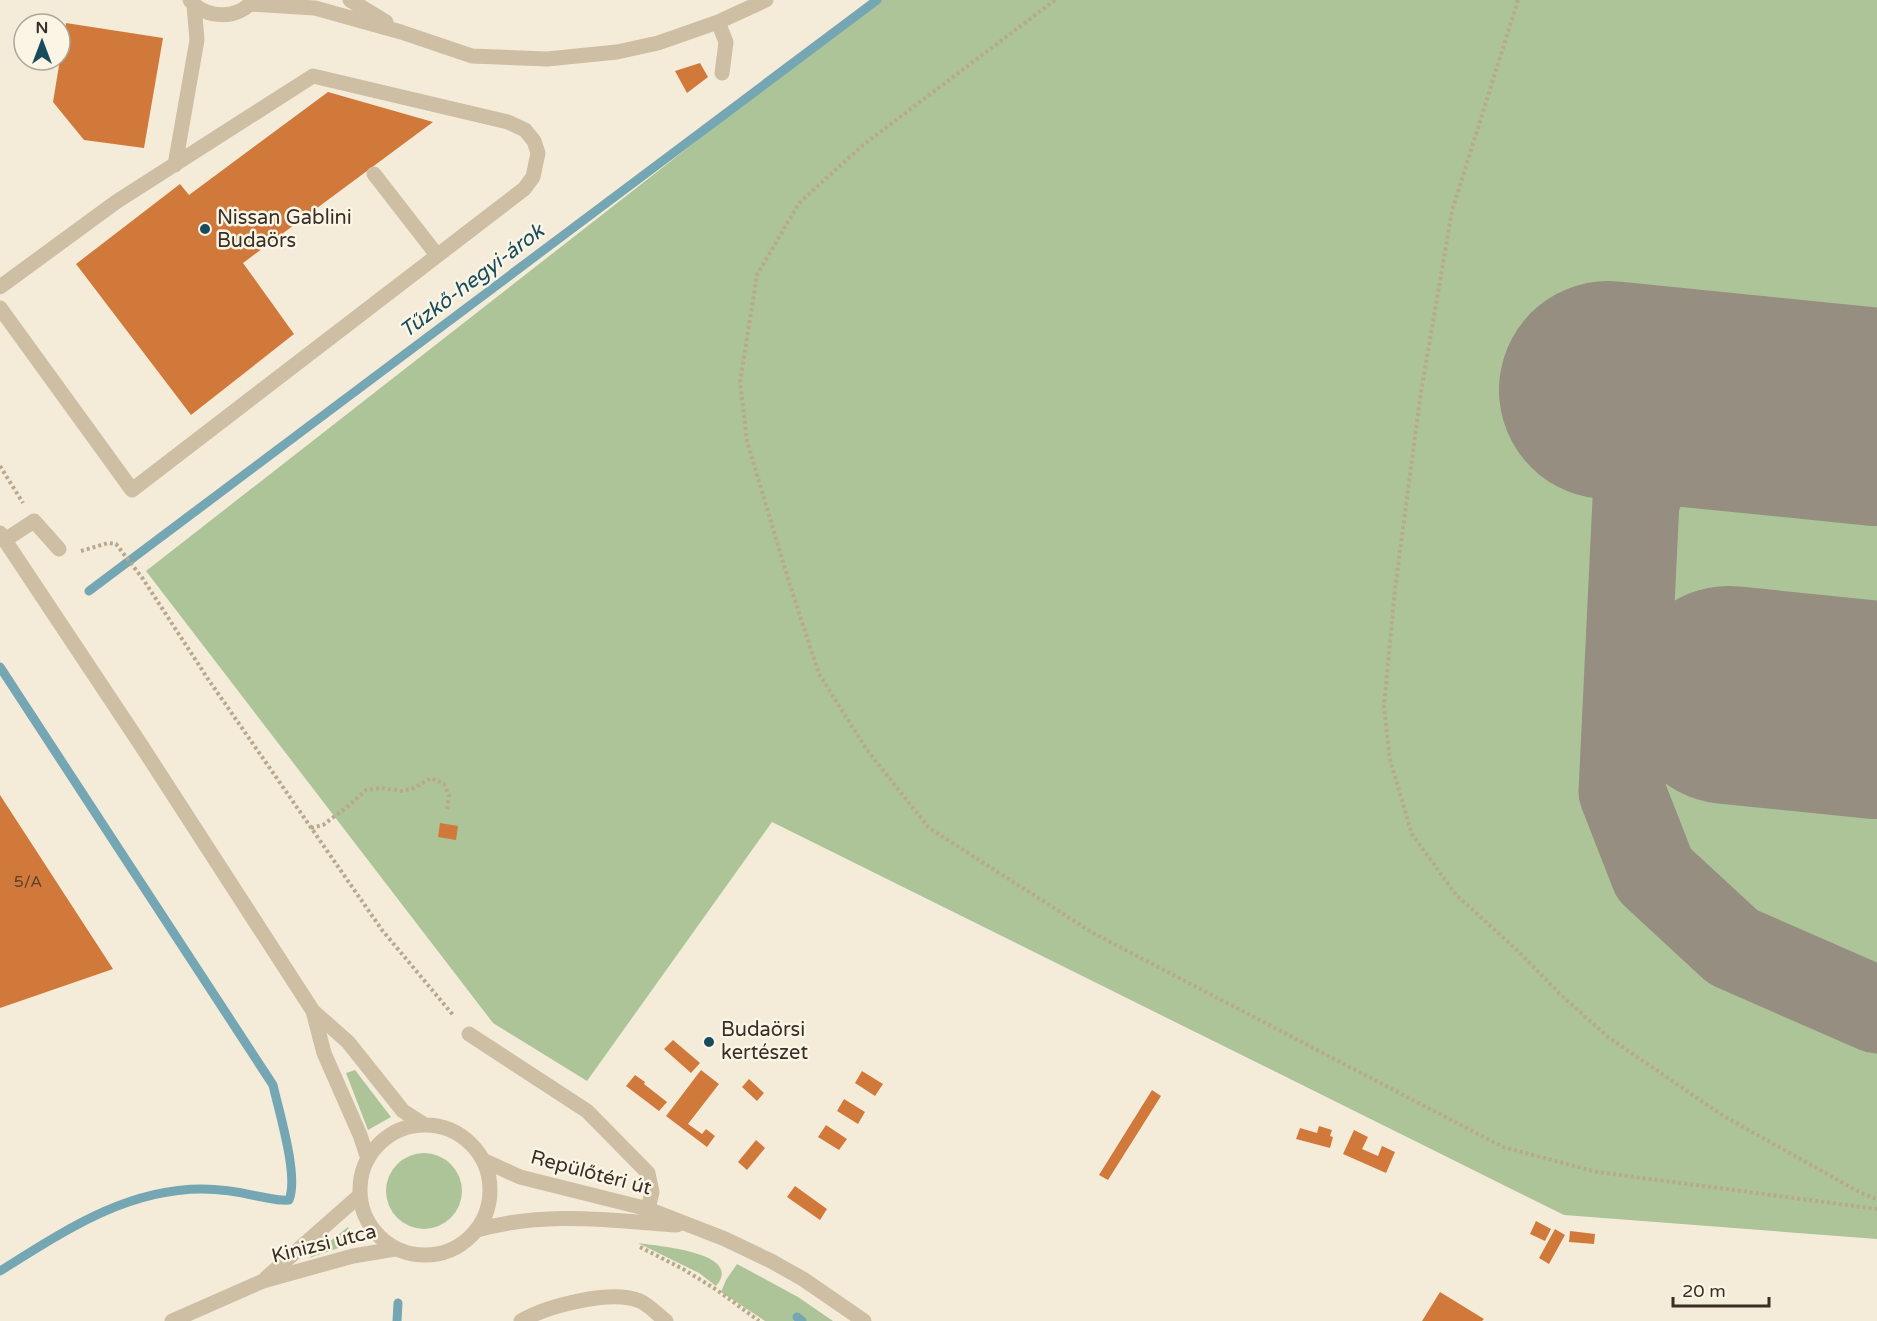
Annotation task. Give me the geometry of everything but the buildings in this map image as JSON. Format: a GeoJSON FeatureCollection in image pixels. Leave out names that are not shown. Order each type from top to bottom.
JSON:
{"type":"FeatureCollection","features":[{"type":"Feature","properties":{"kind":"street"},"geometry":{"type":"LineString","coordinates":[[350,0],[401,32]]}},
{"type":"Feature","properties":{"kind":"street"},"geometry":{"type":"LineString","coordinates":[[192,3],[211,14],[231,14],[252,2],[315,8],[401,32],[472,56],[547,59],[617,52],[658,43],[718,22],[766,0]]}},
{"type":"Feature","properties":{"kind":"street"},"geometry":{"type":"LineString","coordinates":[[175,165],[197,39],[192,3]]}},
{"type":"Feature","properties":{"kind":"street"},"geometry":{"type":"LineString","coordinates":[[197,39],[211,14]]}},
{"type":"Feature","properties":{"kind":"street"},"geometry":{"type":"LineString","coordinates":[[718,22],[726,42],[722,73]]}},
{"type":"Feature","properties":{"kind":"street"},"geometry":{"type":"LineString","coordinates":[[0,287],[116,202],[313,76],[508,122],[525,130],[534,141],[538,153],[533,177],[524,189],[132,490],[0,308]]}},
{"type":"Feature","properties":{"kind":"street"},"geometry":{"type":"LineString","coordinates":[[374,174],[437,255]]}},
{"type":"Feature","properties":{"kind":"street"},"geometry":{"type":"LineString","coordinates":[[59,549],[34,521],[2,536],[314,1011],[348,1042],[403,1111],[424,1125]]}},
{"type":"Feature","properties":{"kind":"street"},"geometry":{"type":"LineString","coordinates":[[314,1011],[324,1053],[360,1135],[368,1159]]}},
{"type":"Feature","properties":{"kind":"street"},"geometry":{"type":"LineString","coordinates":[[469,1034],[587,1111],[648,1173],[652,1192],[648,1209]]}},
{"type":"Feature","properties":{"kind":"street"},"geometry":{"type":"LineString","coordinates":[[424,1125],[442,1127],[459,1134],[473,1146],[483,1160],[489,1177],[490,1196],[486,1214],[477,1230],[467,1241],[440,1254],[409,1254],[395,1249],[384,1241],[367,1220],[360,1195],[360,1183],[368,1159],[378,1145],[391,1134],[407,1127],[424,1125]]}},
{"type":"Feature","properties":{"kind":"street","name":"Repülőtéri út"},"geometry":{"type":"LineString","coordinates":[[483,1160],[520,1177],[648,1209],[725,1239],[802,1279],[864,1321]]}},
{"type":"Feature","properties":{"kind":"street","name":"Kinizsi utca"},"geometry":{"type":"LineString","coordinates":[[263,1281],[360,1195]]}},
{"type":"Feature","properties":{"kind":"street","name":"Repülőtéri út"},"geometry":{"type":"LineString","coordinates":[[477,1230],[506,1222],[571,1217],[689,1226]]}},
{"type":"Feature","properties":{"kind":"street","name":"Kinizsi utca"},"geometry":{"type":"LineString","coordinates":[[172,1321],[263,1281],[353,1256],[395,1249]]}},
{"type":"Feature","properties":{"kind":"street"},"geometry":{"type":"LineString","coordinates":[[521,1321],[529,1316],[569,1303],[616,1298],[639,1301],[666,1321]]}},
{"type":"Feature","properties":{"kind":"path"},"geometry":{"type":"LineString","coordinates":[[1054,0],[863,145],[799,203],[757,275],[740,382],[747,441],[819,674],[867,750],[929,828],[1093,933],[1503,1147],[1597,1172],[1877,1209]]}},
{"type":"Feature","properties":{"kind":"path"},"geometry":{"type":"LineString","coordinates":[[1518,0],[1452,211],[1420,392],[1395,589],[1384,706],[1390,760],[1412,834],[1456,895],[1608,1037],[1722,1115],[1843,1183],[1877,1199]]}},
{"type":"Feature","properties":{"kind":"path"},"geometry":{"type":"LineString","coordinates":[[0,466],[34,521]]}},
{"type":"Feature","properties":{"kind":"path"},"geometry":{"type":"LineString","coordinates":[[59,549],[80,552],[108,543],[116,544],[143,579],[208,679],[382,930],[469,1034]]}},
{"type":"Feature","properties":{"kind":"path"},"geometry":{"type":"LineString","coordinates":[[311,828],[323,825],[366,790],[414,789],[431,778],[444,784],[448,795],[447,812]]}},
{"type":"Feature","properties":{"kind":"path"},"geometry":{"type":"LineString","coordinates":[[636,1245],[683,1269],[759,1321]]}},
{"type":"Feature","properties":{"kind":"green space"},"geometry":{"type":"Polygon","coordinates":[[[877,0],[1877,0],[1877,1239],[1564,1215],[772,822],[587,1081],[493,1023],[146,571],[877,0]]]}},
{"type":"Feature","properties":{"kind":"green space"},"geometry":{"type":"Polygon","coordinates":[[[355,1070],[391,1117],[368,1130],[346,1073],[355,1070]]]}},
{"type":"Feature","properties":{"kind":"green space"},"geometry":{"type":"Polygon","coordinates":[[[417,1153],[431,1153],[445,1159],[456,1170],[462,1184],[459,1206],[451,1218],[431,1229],[417,1229],[403,1223],[392,1212],[386,1198],[386,1184],[392,1170],[403,1159],[417,1153]]]}},
{"type":"Feature","properties":{"kind":"green space"},"geometry":{"type":"Polygon","coordinates":[[[348,1227],[356,1242],[309,1258],[348,1227]]]}},
{"type":"Feature","properties":{"kind":"green space"},"geometry":{"type":"Polygon","coordinates":[[[638,1243],[678,1249],[709,1258],[719,1265],[722,1275],[716,1286],[699,1273],[638,1243]]]}},
{"type":"Feature","properties":{"kind":"green space"},"geometry":{"type":"Polygon","coordinates":[[[737,1264],[798,1297],[833,1321],[765,1321],[721,1292],[737,1264]]]}},
{"type":"Feature","properties":{"kind":"waterway","name":"Tűzkő-hegyi-árok"},"geometry":{"type":"LineString","coordinates":[[89,591],[877,0]]}},
{"type":"Feature","properties":{"kind":"waterway"},"geometry":{"type":"LineString","coordinates":[[0,667],[273,1085],[292,1176],[289,1200],[202,1189],[147,1196],[96,1215],[0,1271]]}},
{"type":"Feature","properties":{"kind":"waterway"},"geometry":{"type":"LineString","coordinates":[[397,1321],[398,1303]]}},
{"type":"Feature","properties":{"kind":"waterway"},"geometry":{"type":"LineString","coordinates":[[797,1317],[802,1321]]}},
{"type":"Feature","properties":{"kind":"taxiway"},"geometry":{"type":"LineString","coordinates":[[1682,398],[1636,500],[1622,792],[1654,874],[1733,947],[1877,1010]]}},
{"type":"Feature","properties":{"kind":"runway"},"geometry":{"type":"LineString","coordinates":[[1608,390],[1877,417]]}},
{"type":"Feature","properties":{"kind":"runway"},"geometry":{"type":"LineString","coordinates":[[1729,695],[1877,710]]}},
{"type":"Feature","properties":{"kind":"place","name":"Nissan Gablini Budaörs"},"geometry":{"type":"Point","coordinates":[205,229]}},
{"type":"Feature","properties":{"kind":"place","name":"Budaörsi kertészet"},"geometry":{"type":"Point","coordinates":[709,1042]}}]}
